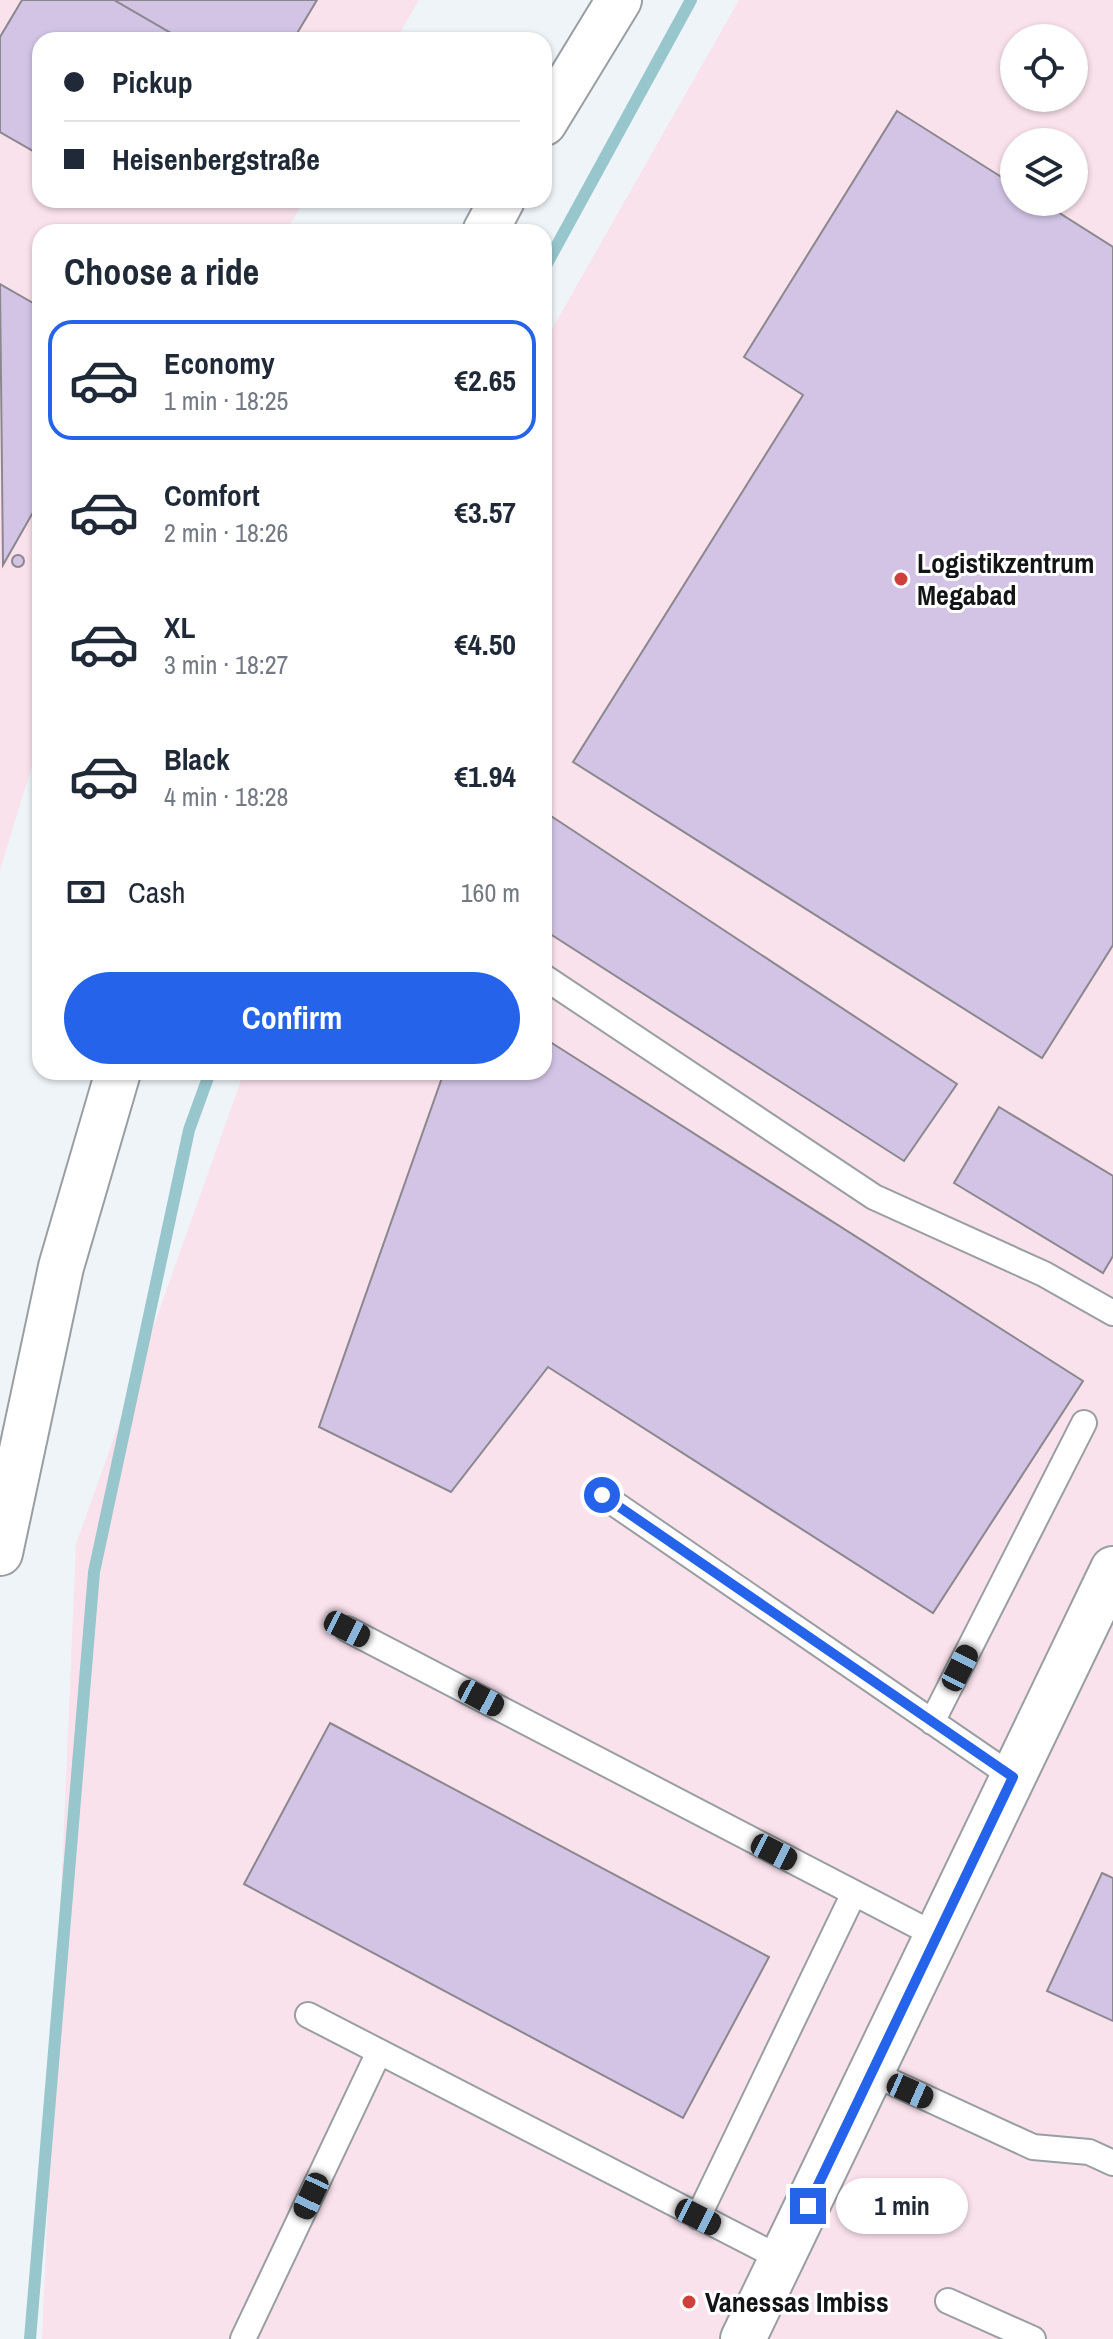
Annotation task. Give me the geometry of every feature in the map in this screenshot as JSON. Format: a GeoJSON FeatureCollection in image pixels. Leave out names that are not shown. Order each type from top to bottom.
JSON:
{"type":"FeatureCollection","features":[{"type":"Feature","properties":{"kind":"street"},"geometry":{"type":"LineString","coordinates":[[552,110],[619,0]]}},
{"type":"Feature","properties":{"kind":"street"},"geometry":{"type":"LineString","coordinates":[[0,1553],[61,1267],[116,1080]]}},
{"type":"Feature","properties":{"kind":"street"},"geometry":{"type":"LineString","coordinates":[[743,2339],[1113,1569]]}},
{"type":"Feature","properties":{"kind":"lane"},"geometry":{"type":"LineString","coordinates":[[552,982],[874,1197],[1044,1274],[1113,1313]]}},
{"type":"Feature","properties":{"kind":"lane"},"geometry":{"type":"LineString","coordinates":[[932,1722],[1084,1423]]}},
{"type":"Feature","properties":{"kind":"lane"},"geometry":{"type":"LineString","coordinates":[[602,1495],[1013,1777]]}},
{"type":"Feature","properties":{"kind":"lane"},"geometry":{"type":"LineString","coordinates":[[347,1629],[937,1936]]}},
{"type":"Feature","properties":{"kind":"lane"},"geometry":{"type":"LineString","coordinates":[[698,2217],[854,1893]]}},
{"type":"Feature","properties":{"kind":"lane"},"geometry":{"type":"LineString","coordinates":[[308,2015],[782,2259]]}},
{"type":"Feature","properties":{"kind":"lane"},"geometry":{"type":"LineString","coordinates":[[243,2339],[379,2052]]}},
{"type":"Feature","properties":{"kind":"lane"},"geometry":{"type":"LineString","coordinates":[[872,2073],[1033,2147],[1089,2152],[1113,2163]]}},
{"type":"Feature","properties":{"kind":"lane"},"geometry":{"type":"LineString","coordinates":[[948,2301],[1033,2339]]}},
{"type":"Feature","properties":{"kind":"shaded area"},"geometry":{"type":"Polygon","coordinates":[[[0,0],[419,0],[401,32],[32,32],[32,208],[300,208],[290,224],[32,224],[32,766],[0,870],[0,0]]]}},
{"type":"Feature","properties":{"kind":"shaded area"},"geometry":{"type":"Polygon","coordinates":[[[739,0],[1113,0],[1113,2339],[42,2339],[76,1544],[241,1080],[552,1080],[552,329],[739,0]]]}},
{"type":"Feature","properties":{"kind":"building"},"geometry":{"type":"Polygon","coordinates":[[[22,0],[114,0],[169,32],[32,32],[32,150],[0,132],[0,37],[22,0]]]}},
{"type":"Feature","properties":{"kind":"building"},"geometry":{"type":"Polygon","coordinates":[[[114,0],[317,0],[298,32],[169,32],[114,0]]]}},
{"type":"Feature","properties":{"kind":"building","name":"Logistikzentrum Megabad"},"geometry":{"type":"Polygon","coordinates":[[[897,111],[1000,176],[1000,216],[1064,216],[1113,247],[1113,945],[1042,1058],[573,762],[803,395],[744,357],[897,111]]]}},
{"type":"Feature","properties":{"kind":"building"},"geometry":{"type":"Polygon","coordinates":[[[0,284],[32,302],[32,514],[3,565],[0,284]]]}},
{"type":"Feature","properties":{"kind":"building"},"geometry":{"type":"Polygon","coordinates":[[[18,555],[24,561],[18,567],[12,561],[18,555]]]}},
{"type":"Feature","properties":{"kind":"building"},"geometry":{"type":"Polygon","coordinates":[[[552,817],[957,1084],[904,1161],[552,935],[552,817]]]}},
{"type":"Feature","properties":{"kind":"building"},"geometry":{"type":"Polygon","coordinates":[[[552,1043],[1083,1381],[933,1613],[548,1367],[451,1492],[319,1427],[441,1080],[552,1080],[552,1043]]]}},
{"type":"Feature","properties":{"kind":"building"},"geometry":{"type":"Polygon","coordinates":[[[999,1107],[1113,1176],[1113,1256],[1103,1273],[954,1183],[999,1107]]]}},
{"type":"Feature","properties":{"kind":"building"},"geometry":{"type":"Polygon","coordinates":[[[330,1723],[769,1957],[683,2118],[244,1884],[330,1723]]]}},
{"type":"Feature","properties":{"kind":"building"},"geometry":{"type":"Polygon","coordinates":[[[1102,1873],[1113,1878],[1113,2021],[1047,1991],[1102,1873]]]}},
{"type":"Feature","properties":{"kind":"waterway"},"geometry":{"type":"LineString","coordinates":[[552,254],[691,0]]}},
{"type":"Feature","properties":{"kind":"waterway"},"geometry":{"type":"LineString","coordinates":[[30,2339],[94,1572],[189,1130],[207,1080]]}},
{"type":"Feature","properties":{"kind":"place","name":"Logistikzentrum Megabad"},"geometry":{"type":"Point","coordinates":[901,579]}},
{"type":"Feature","properties":{"kind":"place","name":"Vanessas Imbiss"},"geometry":{"type":"Point","coordinates":[689,2302]}},
{"type":"Feature","properties":{"kind":"route"},"geometry":{"type":"LineString","coordinates":[[602,1495],[1013,1777],[808,2206]]}}]}
